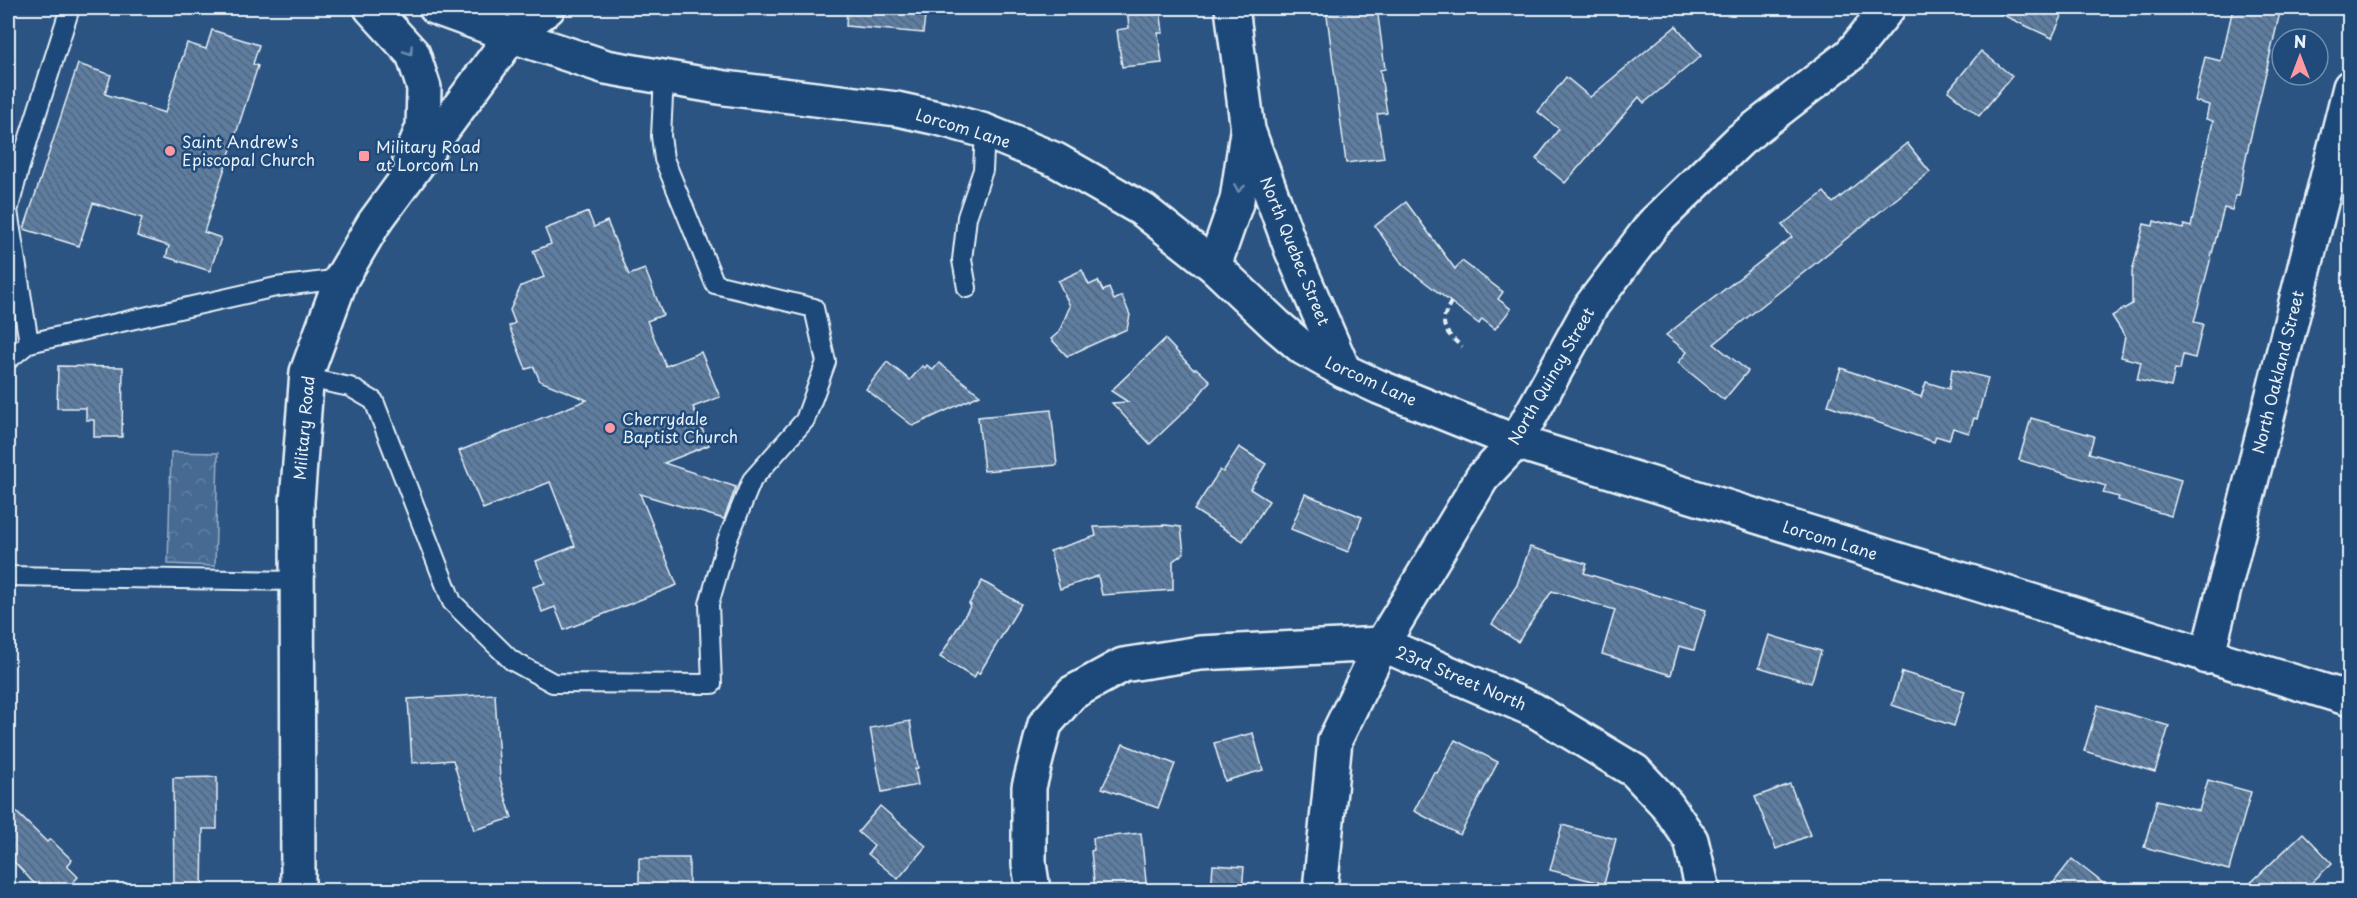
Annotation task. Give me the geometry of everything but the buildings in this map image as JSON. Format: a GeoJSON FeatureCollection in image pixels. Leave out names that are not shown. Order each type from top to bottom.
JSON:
{"type":"FeatureCollection","features":[{"type":"Feature","properties":{"kind":"street"},"geometry":{"type":"LineString","coordinates":[[371,8],[413,54],[424,88],[423,127],[408,167],[387,204]]}},
{"type":"Feature","properties":{"kind":"street","name":"Lorcom Lane"},"geometry":{"type":"LineString","coordinates":[[436,8],[606,67],[725,88],[897,110],[942,118],[985,131],[1056,160],[1143,210],[1214,266],[1303,348],[1344,371],[1516,442],[2349,699]]}},
{"type":"Feature","properties":{"kind":"street","name":"Military Road"},"geometry":{"type":"LineString","coordinates":[[298,891],[297,502],[308,372],[341,279],[374,223],[512,36],[548,8]]}},
{"type":"Feature","properties":{"kind":"street","name":"North Quebec Street"},"geometry":{"type":"LineString","coordinates":[[1232,8],[1248,130],[1292,251],[1344,371]]}},
{"type":"Feature","properties":{"kind":"street","name":"North Quincy Street"},"geometry":{"type":"LineString","coordinates":[[1320,891],[1335,740],[1382,644],[1482,478],[1516,442],[1591,306],[1653,224],[1740,140],[1851,54],[1888,8]]}},
{"type":"Feature","properties":{"kind":"street","name":"North Oakland Street"},"geometry":{"type":"LineString","coordinates":[[2207,657],[2349,87]]}},
{"type":"Feature","properties":{"kind":"street","name":"North Quebec Street"},"geometry":{"type":"LineString","coordinates":[[1214,266],[1237,200],[1248,130]]}},
{"type":"Feature","properties":{"kind":"street","name":"23rd Street North"},"geometry":{"type":"LineString","coordinates":[[1033,891],[1029,864],[1029,787],[1045,724],[1072,693],[1123,665],[1200,653],[1382,644],[1534,710],[1635,771],[1667,804],[1691,840],[1703,891]]}},
{"type":"Feature","properties":{"kind":"lane"},"geometry":{"type":"LineString","coordinates":[[29,343],[8,211],[70,8]]}},
{"type":"Feature","properties":{"kind":"lane"},"geometry":{"type":"LineString","coordinates":[[307,378],[350,387],[374,401],[452,603],[511,660],[553,683],[712,684],[709,604],[728,541],[752,480],[804,420],[826,362],[814,308],[715,284],[664,159],[661,136],[664,77]]}},
{"type":"Feature","properties":{"kind":"lane"},"geometry":{"type":"LineString","coordinates":[[967,288],[962,260],[967,217],[983,170],[985,131]]}},
{"type":"Feature","properties":{"kind":"lane"},"geometry":{"type":"LineString","coordinates":[[8,360],[29,343],[276,287],[341,279]]}},
{"type":"Feature","properties":{"kind":"lane"},"geometry":{"type":"LineString","coordinates":[[8,576],[297,581]]}},
{"type":"Feature","properties":{"kind":"path"},"geometry":{"type":"LineString","coordinates":[[1451,302],[1443,317],[1444,327],[1462,347]]}},
{"type":"Feature","properties":{"kind":"green space"},"geometry":{"type":"Polygon","coordinates":[[[171,452],[218,453],[215,566],[168,564],[171,452]]]}},
{"type":"Feature","properties":{"kind":"place","name":"Saint Andrew's Episcopal Church"},"geometry":{"type":"Point","coordinates":[170,151]}},
{"type":"Feature","properties":{"kind":"place","name":"Military Road at Lorcom Ln"},"geometry":{"type":"Point","coordinates":[364,156]}},
{"type":"Feature","properties":{"kind":"place","name":"Cherrydale Baptist Church"},"geometry":{"type":"Point","coordinates":[610,428]}}]}
